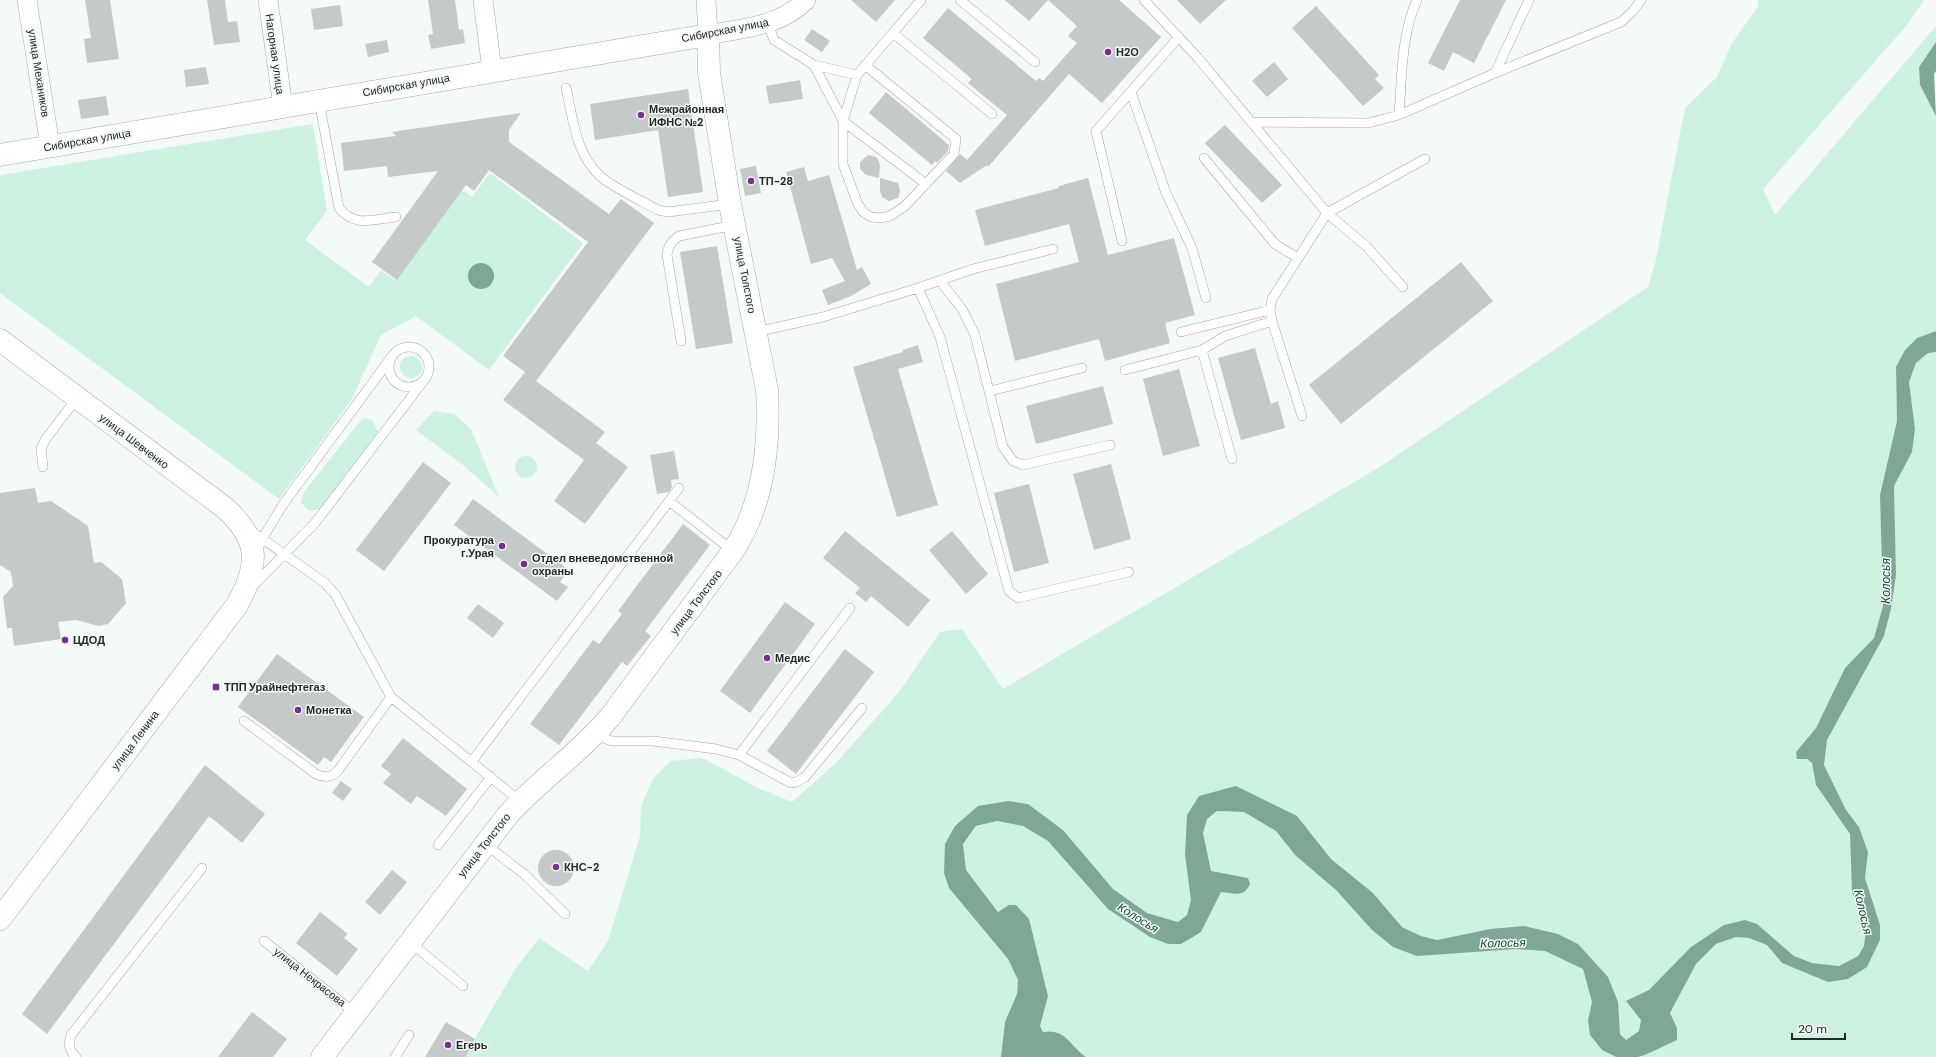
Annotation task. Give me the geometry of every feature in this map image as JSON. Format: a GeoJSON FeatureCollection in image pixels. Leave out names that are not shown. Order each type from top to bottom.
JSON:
{"type":"FeatureCollection","features":[{"type":"Feature","properties":{"kind":"street","name":"улица Механиков"},"geometry":{"type":"LineString","coordinates":[[27,0],[50,146]]}},
{"type":"Feature","properties":{"kind":"street","name":"Нагорная улица"},"geometry":{"type":"LineString","coordinates":[[268,0],[283,107]]}},
{"type":"Feature","properties":{"kind":"street"},"geometry":{"type":"LineString","coordinates":[[483,0],[492,70]]}},
{"type":"Feature","properties":{"kind":"street"},"geometry":{"type":"LineString","coordinates":[[706,0],[708,35]]}},
{"type":"Feature","properties":{"kind":"street","name":"Сибирская улица"},"geometry":{"type":"LineString","coordinates":[[0,155],[768,24],[790,13],[806,0]]}},
{"type":"Feature","properties":{"kind":"street","name":"улица Толстого"},"geometry":{"type":"LineString","coordinates":[[322,1057],[485,844],[520,801],[595,735],[610,717],[733,551],[744,534],[753,513],[767,443],[767,390],[730,204],[709,73],[708,35]]}},
{"type":"Feature","properties":{"kind":"street","name":"улица Шевченко"},"geometry":{"type":"LineString","coordinates":[[0,340],[225,508],[240,522],[248,536],[258,546]]}},
{"type":"Feature","properties":{"kind":"street","name":"улица Ленина"},"geometry":{"type":"LineString","coordinates":[[0,919],[237,605],[246,590],[258,546]]}},
{"type":"Feature","properties":{"kind":"lane"},"geometry":{"type":"LineString","coordinates":[[865,65],[956,139],[954,154],[926,184],[904,206],[890,216],[881,218],[871,217],[863,212],[843,164],[843,121],[857,75],[865,65],[921,0]]}},
{"type":"Feature","properties":{"kind":"lane"},"geometry":{"type":"LineString","coordinates":[[960,0],[1035,62]]}},
{"type":"Feature","properties":{"kind":"lane"},"geometry":{"type":"LineString","coordinates":[[1144,0],[1179,37],[1327,213],[1366,246],[1403,287]]}},
{"type":"Feature","properties":{"kind":"lane"},"geometry":{"type":"LineString","coordinates":[[1399,115],[1406,29],[1410,15],[1417,0]]}},
{"type":"Feature","properties":{"kind":"lane"},"geometry":{"type":"LineString","coordinates":[[1495,73],[1530,0]]}},
{"type":"Feature","properties":{"kind":"lane"},"geometry":{"type":"LineString","coordinates":[[1251,122],[1368,123],[1399,115],[1495,73],[1621,22],[1633,12],[1641,0]]}},
{"type":"Feature","properties":{"kind":"lane"},"geometry":{"type":"LineString","coordinates":[[768,24],[774,40],[814,65],[857,75]]}},
{"type":"Feature","properties":{"kind":"lane"},"geometry":{"type":"LineString","coordinates":[[893,33],[992,114]]}},
{"type":"Feature","properties":{"kind":"lane"},"geometry":{"type":"LineString","coordinates":[[1122,241],[1096,131],[1179,37]]}},
{"type":"Feature","properties":{"kind":"lane"},"geometry":{"type":"LineString","coordinates":[[814,65],[843,121],[926,184]]}},
{"type":"Feature","properties":{"kind":"lane"},"geometry":{"type":"LineString","coordinates":[[566,88],[582,151],[592,167],[601,177],[658,210],[668,212],[730,204]]}},
{"type":"Feature","properties":{"kind":"lane"},"geometry":{"type":"LineString","coordinates":[[1131,92],[1166,194],[1192,248],[1206,298]]}},
{"type":"Feature","properties":{"kind":"lane"},"geometry":{"type":"LineString","coordinates":[[319,101],[339,208],[346,217],[355,221],[396,217]]}},
{"type":"Feature","properties":{"kind":"lane"},"geometry":{"type":"LineString","coordinates":[[1204,158],[1275,244],[1298,258]]}},
{"type":"Feature","properties":{"kind":"lane"},"geometry":{"type":"LineString","coordinates":[[1302,416],[1272,321],[1270,310],[1272,299],[1327,213],[1425,159]]}},
{"type":"Feature","properties":{"kind":"lane"},"geometry":{"type":"LineString","coordinates":[[681,341],[667,255],[668,248],[672,241],[679,236],[735,225]]}},
{"type":"Feature","properties":{"kind":"lane"},"geometry":{"type":"LineString","coordinates":[[756,332],[823,317],[940,281],[973,269],[1054,249]]}},
{"type":"Feature","properties":{"kind":"lane"},"geometry":{"type":"LineString","coordinates":[[940,281],[962,309],[976,335],[1003,447],[1013,461],[1022,465],[1110,445]]}},
{"type":"Feature","properties":{"kind":"lane"},"geometry":{"type":"LineString","coordinates":[[918,288],[940,337],[1009,591],[1018,598],[1129,572]]}},
{"type":"Feature","properties":{"kind":"lane"},"geometry":{"type":"LineString","coordinates":[[1181,332],[1270,310]]}},
{"type":"Feature","properties":{"kind":"lane"},"geometry":{"type":"LineString","coordinates":[[1125,370],[1202,350],[1225,336],[1272,321]]}},
{"type":"Feature","properties":{"kind":"lane"},"geometry":{"type":"LineString","coordinates":[[237,605],[267,570],[284,554],[315,524],[425,379],[429,372],[429,364],[426,356],[421,351],[406,347],[393,355],[284,503],[258,546],[284,554],[325,583],[335,594],[391,697],[520,801]]}},
{"type":"Feature","properties":{"kind":"lane"},"geometry":{"type":"LineString","coordinates":[[1202,350],[1232,458]]}},
{"type":"Feature","properties":{"kind":"lane"},"geometry":{"type":"LineString","coordinates":[[393,355],[389,370],[392,377],[398,383],[404,386],[412,386],[419,384],[425,379]]}},
{"type":"Feature","properties":{"kind":"lane"},"geometry":{"type":"LineString","coordinates":[[990,391],[1082,368]]}},
{"type":"Feature","properties":{"kind":"lane"},"geometry":{"type":"LineString","coordinates":[[43,467],[41,449],[45,440],[77,398]]}},
{"type":"Feature","properties":{"kind":"lane"},"geometry":{"type":"LineString","coordinates":[[472,761],[679,488]]}},
{"type":"Feature","properties":{"kind":"lane"},"geometry":{"type":"LineString","coordinates":[[669,501],[733,551]]}},
{"type":"Feature","properties":{"kind":"lane"},"geometry":{"type":"LineString","coordinates":[[739,755],[850,608]]}},
{"type":"Feature","properties":{"kind":"lane"},"geometry":{"type":"LineString","coordinates":[[244,721],[316,774],[327,777],[332,776],[337,772],[391,697]]}},
{"type":"Feature","properties":{"kind":"lane"},"geometry":{"type":"LineString","coordinates":[[595,735],[612,741],[654,740],[716,749],[739,755],[791,783],[805,777],[862,708]]}},
{"type":"Feature","properties":{"kind":"lane"},"geometry":{"type":"LineString","coordinates":[[438,845],[491,777]]}},
{"type":"Feature","properties":{"kind":"lane"},"geometry":{"type":"LineString","coordinates":[[485,844],[524,874],[565,914]]}},
{"type":"Feature","properties":{"kind":"lane"},"geometry":{"type":"LineString","coordinates":[[76,1057],[68,1044],[71,1035],[202,868]]}},
{"type":"Feature","properties":{"kind":"lane","name":"улица Некрасова"},"geometry":{"type":"LineString","coordinates":[[264,941],[355,1013]]}},
{"type":"Feature","properties":{"kind":"lane"},"geometry":{"type":"LineString","coordinates":[[410,942],[463,986]]}},
{"type":"Feature","properties":{"kind":"lane"},"geometry":{"type":"LineString","coordinates":[[395,1057],[409,1035]]}},
{"type":"Feature","properties":{"kind":"shaded area"},"geometry":{"type":"Polygon","coordinates":[[[1758,0],[1924,0],[1907,25],[1763,189],[1775,215],[1936,26],[1936,42],[1919,67],[1920,85],[1936,116],[1936,331],[1917,338],[1905,350],[1896,368],[1897,421],[1880,495],[1883,606],[1874,638],[1845,668],[1816,728],[1796,752],[1812,763],[1816,785],[1850,834],[1852,892],[1866,930],[1864,946],[1858,956],[1839,966],[1812,963],[1794,956],[1757,924],[1691,947],[1649,990],[1626,1001],[1641,1020],[1639,1031],[1626,1040],[1620,1034],[1618,1003],[1578,944],[1490,929],[1437,940],[1421,936],[1402,927],[1373,893],[1331,859],[1297,816],[1199,796],[1185,855],[1191,900],[1187,915],[1178,922],[1147,913],[1113,889],[1063,830],[1028,804],[955,826],[949,888],[1008,959],[1018,980],[1017,994],[1005,1022],[1001,1057],[464,1057],[516,968],[539,938],[588,971],[608,941],[640,836],[641,806],[653,779],[670,761],[702,758],[760,789],[792,802],[836,763],[899,692],[940,632],[962,629],[1003,689],[1378,468],[1648,287],[1655,264],[1685,108],[1717,77],[1732,43],[1758,7],[1758,0]]]}},
{"type":"Feature","properties":{"kind":"shaded area"},"geometry":{"type":"Polygon","coordinates":[[[313,124],[327,211],[305,240],[369,287],[381,270],[395,280],[462,190],[472,197],[490,173],[583,243],[489,370],[416,316],[381,335],[352,399],[279,499],[0,293],[0,175],[313,124]]]}},
{"type":"Feature","properties":{"kind":"shaded area"},"geometry":{"type":"Polygon","coordinates":[[[1936,352],[1936,1057],[1638,1057],[1677,1040],[1677,1028],[1670,1013],[1696,964],[1716,944],[1736,937],[1749,938],[1768,945],[1782,963],[1848,979],[1880,925],[1865,878],[1868,852],[1859,827],[1846,810],[1824,765],[1827,740],[1884,636],[1891,609],[1896,575],[1894,486],[1912,452],[1915,429],[1909,382],[1916,363],[1928,353],[1936,352]]]}},
{"type":"Feature","properties":{"kind":"shaded area"},"geometry":{"type":"Polygon","coordinates":[[[411,356],[415,357],[421,363],[421,371],[415,377],[411,378],[407,377],[401,371],[400,367],[401,363],[407,357],[411,356]]]}},
{"type":"Feature","properties":{"kind":"shaded area"},"geometry":{"type":"Polygon","coordinates":[[[434,411],[454,414],[471,429],[499,497],[463,465],[416,430],[434,411]]]}},
{"type":"Feature","properties":{"kind":"shaded area"},"geometry":{"type":"Polygon","coordinates":[[[365,418],[373,421],[378,432],[321,509],[310,511],[301,503],[304,492],[361,420],[365,418]]]}},
{"type":"Feature","properties":{"kind":"shaded area"},"geometry":{"type":"Polygon","coordinates":[[[526,456],[534,459],[537,467],[534,475],[526,478],[518,475],[515,467],[518,459],[526,456]]]}},
{"type":"Feature","properties":{"kind":"shaded area"},"geometry":{"type":"Polygon","coordinates":[[[1217,811],[1244,812],[1276,831],[1295,855],[1336,890],[1372,930],[1393,947],[1516,949],[1545,951],[1583,969],[1592,1002],[1588,1020],[1602,1050],[1616,1057],[1086,1057],[1067,1038],[1057,1032],[1043,1032],[1040,1026],[1048,996],[1009,905],[998,912],[966,870],[963,844],[976,827],[997,821],[1023,826],[1048,841],[1108,909],[1201,932],[1221,892],[1241,893],[1248,878],[1210,871],[1203,833],[1207,819],[1217,811]]]}},
{"type":"Feature","properties":{"kind":"water"},"geometry":{"type":"Polygon","coordinates":[[[1936,42],[1936,71],[1934,74],[1936,116],[1920,85],[1919,67],[1936,42]]]}},
{"type":"Feature","properties":{"kind":"water"},"geometry":{"type":"Polygon","coordinates":[[[481,263],[491,266],[494,276],[491,286],[481,289],[471,286],[468,276],[471,266],[481,263]]]}},
{"type":"Feature","properties":{"kind":"water","name":"Колосья"},"geometry":{"type":"Polygon","coordinates":[[[1936,331],[1936,352],[1928,353],[1916,363],[1909,382],[1915,429],[1912,452],[1894,486],[1896,575],[1891,609],[1884,636],[1827,740],[1824,765],[1846,810],[1859,827],[1868,852],[1865,878],[1880,925],[1880,940],[1867,967],[1848,979],[1828,982],[1782,963],[1767,945],[1749,938],[1736,937],[1716,944],[1696,964],[1670,1013],[1677,1028],[1677,1040],[1638,1057],[1616,1057],[1602,1050],[1590,1035],[1588,1020],[1592,1002],[1583,969],[1545,951],[1516,949],[1417,956],[1393,947],[1372,930],[1336,890],[1295,855],[1276,831],[1244,812],[1217,811],[1207,819],[1203,833],[1211,871],[1248,878],[1250,884],[1242,893],[1234,894],[1221,892],[1201,932],[1181,944],[1168,944],[1150,937],[1108,909],[1048,841],[1023,826],[997,821],[976,826],[963,844],[966,870],[998,912],[1009,905],[1016,905],[1029,919],[1048,996],[1040,1026],[1043,1032],[1051,1031],[1067,1038],[1086,1057],[1001,1057],[1005,1022],[1017,994],[1018,980],[1008,959],[949,888],[944,873],[945,844],[955,826],[978,806],[1008,801],[1028,804],[1063,830],[1113,889],[1147,913],[1178,922],[1187,915],[1191,900],[1185,855],[1187,815],[1199,796],[1236,786],[1297,816],[1331,859],[1373,893],[1402,927],[1421,936],[1437,940],[1490,929],[1524,926],[1558,934],[1578,944],[1608,977],[1618,1002],[1620,1034],[1626,1040],[1639,1031],[1641,1020],[1626,1001],[1649,990],[1691,947],[1724,925],[1745,920],[1757,924],[1794,956],[1812,963],[1839,966],[1858,956],[1864,946],[1866,930],[1852,892],[1850,834],[1816,785],[1812,763],[1807,759],[1797,759],[1796,752],[1816,728],[1845,668],[1874,638],[1883,606],[1880,495],[1897,421],[1896,367],[1905,350],[1917,338],[1936,331]]]}},
{"type":"Feature","properties":{"kind":"building"},"geometry":{"type":"Polygon","coordinates":[[[85,0],[110,0],[119,59],[87,63],[84,39],[91,38],[85,0]]]}},
{"type":"Feature","properties":{"kind":"building"},"geometry":{"type":"Polygon","coordinates":[[[207,0],[225,0],[228,22],[237,21],[240,42],[214,45],[207,0]]]}},
{"type":"Feature","properties":{"kind":"building"},"geometry":{"type":"Polygon","coordinates":[[[428,0],[455,0],[459,30],[463,29],[465,43],[431,49],[428,35],[433,34],[428,0]]]}},
{"type":"Feature","properties":{"kind":"building"},"geometry":{"type":"Polygon","coordinates":[[[851,0],[895,0],[876,22],[851,0]]]}},
{"type":"Feature","properties":{"kind":"building"},"geometry":{"type":"Polygon","coordinates":[[[1005,0],[1048,0],[1029,21],[1005,0]]]}},
{"type":"Feature","properties":{"kind":"building"},"geometry":{"type":"Polygon","coordinates":[[[1048,0],[1119,0],[1161,37],[1102,103],[1069,74],[988,167],[987,165],[960,183],[946,171],[960,154],[967,160],[1007,115],[968,83],[972,79],[923,38],[948,8],[1036,81],[1039,78],[1043,81],[1077,43],[1068,36],[1077,26],[1048,0]]]}},
{"type":"Feature","properties":{"kind":"building"},"geometry":{"type":"Polygon","coordinates":[[[1177,0],[1226,0],[1200,24],[1177,0]]]}},
{"type":"Feature","properties":{"kind":"building"},"geometry":{"type":"Polygon","coordinates":[[[1460,0],[1506,0],[1474,63],[1453,52],[1444,71],[1428,63],[1460,0]]]}},
{"type":"Feature","properties":{"kind":"building"},"geometry":{"type":"Polygon","coordinates":[[[340,5],[343,26],[314,30],[311,9],[340,5]]]}},
{"type":"Feature","properties":{"kind":"building"},"geometry":{"type":"Polygon","coordinates":[[[1316,6],[1379,75],[1375,79],[1384,88],[1363,106],[1292,28],[1316,6]]]}},
{"type":"Feature","properties":{"kind":"building"},"geometry":{"type":"Polygon","coordinates":[[[812,29],[830,41],[822,52],[804,40],[812,29]]]}},
{"type":"Feature","properties":{"kind":"building"},"geometry":{"type":"Polygon","coordinates":[[[387,40],[389,52],[368,57],[365,44],[387,40]]]}},
{"type":"Feature","properties":{"kind":"building"},"geometry":{"type":"Polygon","coordinates":[[[1274,62],[1288,79],[1267,97],[1252,81],[1274,62]]]}},
{"type":"Feature","properties":{"kind":"building"},"geometry":{"type":"Polygon","coordinates":[[[206,67],[209,84],[186,87],[184,70],[206,67]]]}},
{"type":"Feature","properties":{"kind":"building"},"geometry":{"type":"Polygon","coordinates":[[[800,80],[803,99],[769,104],[766,86],[800,80]]]}},
{"type":"Feature","properties":{"kind":"building"},"geometry":{"type":"Polygon","coordinates":[[[688,89],[703,192],[668,197],[658,130],[595,140],[590,104],[688,89]]]}},
{"type":"Feature","properties":{"kind":"building"},"geometry":{"type":"Polygon","coordinates":[[[886,92],[949,145],[948,151],[937,163],[935,161],[932,165],[869,113],[886,92]]]}},
{"type":"Feature","properties":{"kind":"building"},"geometry":{"type":"Polygon","coordinates":[[[106,96],[109,115],[81,119],[78,100],[106,96]]]}},
{"type":"Feature","properties":{"kind":"building"},"geometry":{"type":"Polygon","coordinates":[[[521,113],[509,130],[509,142],[609,214],[621,199],[654,223],[536,381],[605,432],[596,443],[628,467],[585,524],[554,501],[584,460],[503,400],[525,372],[503,356],[588,242],[489,170],[474,191],[466,185],[397,280],[372,262],[438,171],[388,177],[387,166],[344,171],[341,143],[396,136],[392,132],[521,113]]]}},
{"type":"Feature","properties":{"kind":"building"},"geometry":{"type":"Polygon","coordinates":[[[1225,125],[1282,185],[1262,203],[1205,143],[1225,125]]]}},
{"type":"Feature","properties":{"kind":"building"},"geometry":{"type":"Polygon","coordinates":[[[868,155],[876,157],[879,161],[879,178],[866,175],[860,169],[860,162],[868,155]]]}},
{"type":"Feature","properties":{"kind":"building","name":"ТП-28"},"geometry":{"type":"Polygon","coordinates":[[[756,166],[761,193],[745,196],[740,169],[756,166]]]}},
{"type":"Feature","properties":{"kind":"building"},"geometry":{"type":"Polygon","coordinates":[[[804,167],[808,181],[829,175],[857,270],[862,267],[871,284],[851,296],[828,305],[822,290],[845,281],[832,258],[811,264],[786,172],[804,167]]]}},
{"type":"Feature","properties":{"kind":"building"},"geometry":{"type":"Polygon","coordinates":[[[880,178],[898,183],[900,191],[898,198],[889,201],[882,197],[880,191],[880,178]]]}},
{"type":"Feature","properties":{"kind":"building"},"geometry":{"type":"Polygon","coordinates":[[[1088,178],[1108,255],[1174,238],[1195,315],[1165,323],[1170,343],[1105,361],[1099,339],[1015,361],[996,284],[1079,262],[1069,224],[985,246],[975,210],[1059,188],[1059,186],[1088,178]]]}},
{"type":"Feature","properties":{"kind":"building"},"geometry":{"type":"Polygon","coordinates":[[[717,246],[733,343],[696,349],[680,252],[717,246]]]}},
{"type":"Feature","properties":{"kind":"building"},"geometry":{"type":"Polygon","coordinates":[[[1461,262],[1493,301],[1341,424],[1309,385],[1461,262]]]}},
{"type":"Feature","properties":{"kind":"building"},"geometry":{"type":"Polygon","coordinates":[[[918,345],[923,362],[898,369],[938,505],[897,517],[853,367],[903,352],[903,350],[918,345]]]}},
{"type":"Feature","properties":{"kind":"building"},"geometry":{"type":"Polygon","coordinates":[[[1255,348],[1271,404],[1278,401],[1285,428],[1241,440],[1218,358],[1255,348]]]}},
{"type":"Feature","properties":{"kind":"building"},"geometry":{"type":"Polygon","coordinates":[[[1179,369],[1200,446],[1163,456],[1143,379],[1179,369]]]}},
{"type":"Feature","properties":{"kind":"building"},"geometry":{"type":"Polygon","coordinates":[[[1103,386],[1113,424],[1036,444],[1026,406],[1103,386]]]}},
{"type":"Feature","properties":{"kind":"building"},"geometry":{"type":"Polygon","coordinates":[[[674,451],[679,479],[671,480],[672,487],[669,492],[657,494],[650,455],[674,451]]]}},
{"type":"Feature","properties":{"kind":"building"},"geometry":{"type":"Polygon","coordinates":[[[423,462],[451,483],[384,571],[356,550],[423,462]]]}},
{"type":"Feature","properties":{"kind":"building"},"geometry":{"type":"Polygon","coordinates":[[[1111,464],[1131,539],[1094,550],[1073,474],[1111,464]]]}},
{"type":"Feature","properties":{"kind":"building"},"geometry":{"type":"Polygon","coordinates":[[[1029,484],[1049,563],[1014,572],[994,493],[1029,484]]]}},
{"type":"Feature","properties":{"kind":"building"},"geometry":{"type":"Polygon","coordinates":[[[35,488],[38,503],[51,501],[88,526],[94,563],[101,562],[122,579],[126,603],[108,624],[99,626],[76,620],[58,622],[61,639],[14,646],[12,628],[7,628],[3,597],[13,586],[11,572],[0,565],[0,493],[35,488]]]}},
{"type":"Feature","properties":{"kind":"building"},"geometry":{"type":"Polygon","coordinates":[[[473,499],[569,570],[560,582],[568,587],[557,601],[454,525],[473,499]]]}},
{"type":"Feature","properties":{"kind":"building"},"geometry":{"type":"Polygon","coordinates":[[[683,524],[710,545],[645,631],[651,636],[627,666],[622,662],[559,745],[530,724],[593,640],[599,644],[622,614],[618,611],[683,524]]]}},
{"type":"Feature","properties":{"kind":"building"},"geometry":{"type":"Polygon","coordinates":[[[845,531],[930,600],[908,627],[871,596],[866,602],[855,593],[860,588],[823,558],[845,531]]]}},
{"type":"Feature","properties":{"kind":"building"},"geometry":{"type":"Polygon","coordinates":[[[952,531],[988,574],[966,594],[929,550],[952,531]]]}},
{"type":"Feature","properties":{"kind":"building","name":"Медис"},"geometry":{"type":"Polygon","coordinates":[[[785,602],[815,624],[750,713],[720,691],[785,602]]]}},
{"type":"Feature","properties":{"kind":"building"},"geometry":{"type":"Polygon","coordinates":[[[478,604],[504,623],[493,638],[467,618],[478,604]]]}},
{"type":"Feature","properties":{"kind":"building"},"geometry":{"type":"Polygon","coordinates":[[[845,649],[874,672],[796,774],[767,751],[845,649]]]}},
{"type":"Feature","properties":{"kind":"building","name":"Монетка"},"geometry":{"type":"Polygon","coordinates":[[[277,654],[364,717],[331,762],[324,757],[318,765],[238,707],[277,654]]]}},
{"type":"Feature","properties":{"kind":"building"},"geometry":{"type":"Polygon","coordinates":[[[403,738],[467,789],[446,816],[417,796],[411,804],[383,783],[391,774],[381,766],[403,738]]]}},
{"type":"Feature","properties":{"kind":"building"},"geometry":{"type":"Polygon","coordinates":[[[205,765],[265,814],[242,843],[209,816],[47,1034],[22,1014],[205,765]]]}},
{"type":"Feature","properties":{"kind":"building"},"geometry":{"type":"Polygon","coordinates":[[[341,781],[352,789],[343,801],[332,793],[341,781]]]}},
{"type":"Feature","properties":{"kind":"building","name":"КНС-2"},"geometry":{"type":"Polygon","coordinates":[[[556,850],[566,853],[571,858],[574,868],[571,878],[566,883],[556,886],[546,883],[541,878],[538,868],[541,858],[546,853],[556,850]]]}},
{"type":"Feature","properties":{"kind":"building"},"geometry":{"type":"Polygon","coordinates":[[[392,870],[407,882],[380,915],[365,902],[392,870]]]}},
{"type":"Feature","properties":{"kind":"building"},"geometry":{"type":"Polygon","coordinates":[[[320,912],[348,934],[344,938],[358,949],[337,976],[296,943],[320,912]]]}},
{"type":"Feature","properties":{"kind":"building"},"geometry":{"type":"Polygon","coordinates":[[[252,1012],[287,1039],[273,1057],[218,1057],[252,1012]]]}},
{"type":"Feature","properties":{"kind":"building"},"geometry":{"type":"Polygon","coordinates":[[[446,1022],[475,1039],[465,1057],[425,1057],[446,1022]]]}},
{"type":"Feature","properties":{"kind":"place","name":"Н2О"},"geometry":{"type":"Point","coordinates":[1108,52]}},
{"type":"Feature","properties":{"kind":"place","name":"Межрайонная ИФНС №2"},"geometry":{"type":"Point","coordinates":[641,115]}},
{"type":"Feature","properties":{"kind":"place","name":"ТП-28"},"geometry":{"type":"Point","coordinates":[751,181]}},
{"type":"Feature","properties":{"kind":"place","name":"Прокуратура г.Урая"},"geometry":{"type":"Point","coordinates":[502,546]}},
{"type":"Feature","properties":{"kind":"place","name":"Отдел вневедомственной охраны"},"geometry":{"type":"Point","coordinates":[524,564]}},
{"type":"Feature","properties":{"kind":"place","name":"ЦДОД"},"geometry":{"type":"Point","coordinates":[65,640]}},
{"type":"Feature","properties":{"kind":"place","name":"Медис"},"geometry":{"type":"Point","coordinates":[767,658]}},
{"type":"Feature","properties":{"kind":"place","name":"ТПП Урайнефтегаз"},"geometry":{"type":"Point","coordinates":[216,687]}},
{"type":"Feature","properties":{"kind":"place","name":"Монетка"},"geometry":{"type":"Point","coordinates":[298,710]}},
{"type":"Feature","properties":{"kind":"place","name":"КНС-2"},"geometry":{"type":"Point","coordinates":[556,867]}},
{"type":"Feature","properties":{"kind":"place","name":"Егерь"},"geometry":{"type":"Point","coordinates":[448,1045]}}]}
